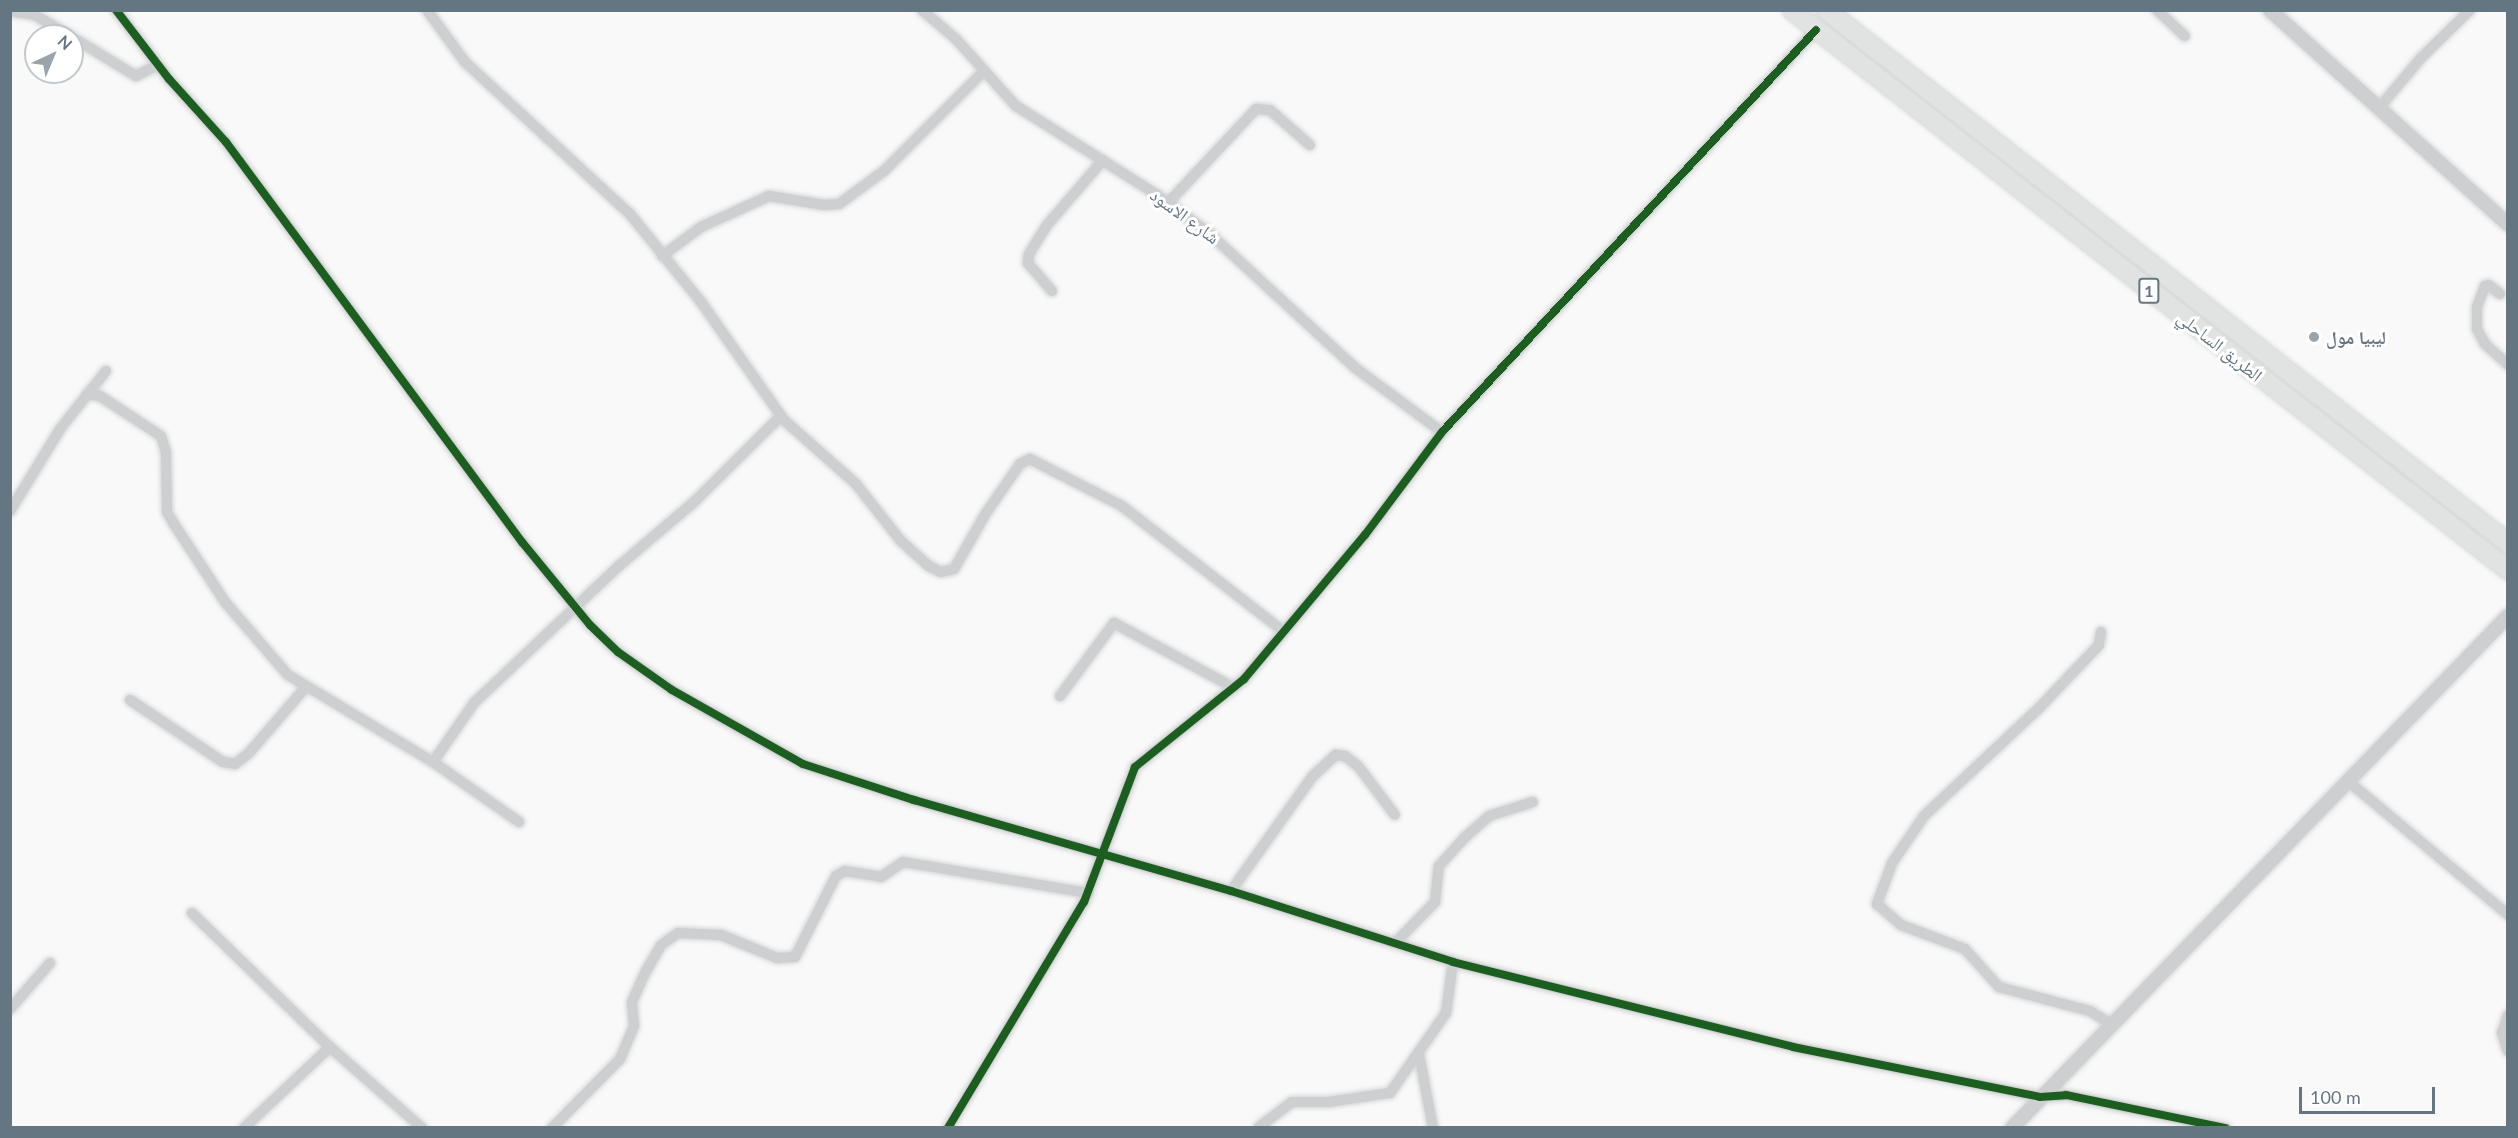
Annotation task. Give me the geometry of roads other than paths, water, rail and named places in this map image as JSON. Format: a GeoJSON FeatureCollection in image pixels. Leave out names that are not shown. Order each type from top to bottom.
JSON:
{"type":"FeatureCollection","features":[{"type":"Feature","properties":{"kind":"highway","name":"الطريق الساحلي"},"geometry":{"type":"LineString","coordinates":[[1792,10],[2508,570]]}},
{"type":"Feature","properties":{"kind":"highway","name":"الطريق الساحلي"},"geometry":{"type":"LineString","coordinates":[[1826,10],[2508,543]]}},
{"type":"Feature","properties":{"kind":"street"},"geometry":{"type":"LineString","coordinates":[[116,10],[158,65],[226,142],[368,338],[576,609],[610,646],[672,690],[803,764],[1103,856],[1231,891],[1454,962],[1793,1047],[2040,1097],[2066,1095],[2226,1128]]}},
{"type":"Feature","properties":{"kind":"street"},"geometry":{"type":"LineString","coordinates":[[427,10],[465,62],[630,214],[701,302],[781,416],[856,484],[922,562],[941,572],[951,571],[960,562],[986,513],[1020,464],[1030,459],[1064,473],[1122,506],[1283,631]]}},
{"type":"Feature","properties":{"kind":"street","name":"شارع الاسود"},"geometry":{"type":"LineString","coordinates":[[922,10],[956,39],[1026,113],[1168,203],[1232,251],[1354,367],[1442,432]]}},
{"type":"Feature","properties":{"kind":"street"},"geometry":{"type":"LineString","coordinates":[[2157,10],[2185,36]]}},
{"type":"Feature","properties":{"kind":"street"},"geometry":{"type":"LineString","coordinates":[[2270,10],[2508,224]]}},
{"type":"Feature","properties":{"kind":"street"},"geometry":{"type":"LineString","coordinates":[[2379,108],[2421,58],[2470,10]]}},
{"type":"Feature","properties":{"kind":"street"},"geometry":{"type":"LineString","coordinates":[[10,11],[35,15],[50,24]]}},
{"type":"Feature","properties":{"kind":"street"},"geometry":{"type":"LineString","coordinates":[[948,1128],[1088,894],[1135,767],[1234,688],[1365,535],[1442,432],[1816,30]]}},
{"type":"Feature","properties":{"kind":"street"},"geometry":{"type":"LineString","coordinates":[[84,45],[136,76],[158,65]]}},
{"type":"Feature","properties":{"kind":"street"},"geometry":{"type":"LineString","coordinates":[[662,256],[701,227],[769,196],[824,205],[839,204],[884,171],[984,71]]}},
{"type":"Feature","properties":{"kind":"street"},"geometry":{"type":"LineString","coordinates":[[1168,203],[1256,109],[1270,110],[1310,145]]}},
{"type":"Feature","properties":{"kind":"street"},"geometry":{"type":"LineString","coordinates":[[1052,291],[1028,263],[1029,254],[1048,224],[1103,160]]}},
{"type":"Feature","properties":{"kind":"street"},"geometry":{"type":"LineString","coordinates":[[2500,294],[2489,285],[2485,286],[2477,307],[2477,329],[2485,344],[2508,365]]}},
{"type":"Feature","properties":{"kind":"street"},"geometry":{"type":"LineString","coordinates":[[10,511],[46,449],[106,371]]}},
{"type":"Feature","properties":{"kind":"street"},"geometry":{"type":"LineString","coordinates":[[87,394],[100,396],[157,432],[166,452],[165,496],[174,524],[243,625],[305,688],[433,762],[519,822]]}},
{"type":"Feature","properties":{"kind":"street"},"geometry":{"type":"LineString","coordinates":[[433,762],[474,703],[781,416]]}},
{"type":"Feature","properties":{"kind":"street"},"geometry":{"type":"LineString","coordinates":[[2012,1128],[2508,616]]}},
{"type":"Feature","properties":{"kind":"street"},"geometry":{"type":"LineString","coordinates":[[1060,696],[1112,623],[1234,688]]}},
{"type":"Feature","properties":{"kind":"street"},"geometry":{"type":"LineString","coordinates":[[2101,632],[2099,645],[2039,708],[1924,816],[1889,869],[1877,904],[1902,925],[1965,949],[1999,987],[2090,1011],[2112,1025]]}},
{"type":"Feature","properties":{"kind":"street"},"geometry":{"type":"LineString","coordinates":[[130,700],[223,762],[236,764],[249,754],[305,688]]}},
{"type":"Feature","properties":{"kind":"street"},"geometry":{"type":"LineString","coordinates":[[1231,891],[1312,777],[1336,754],[1345,756],[1358,766],[1395,815]]}},
{"type":"Feature","properties":{"kind":"street"},"geometry":{"type":"LineString","coordinates":[[2348,781],[2508,915]]}},
{"type":"Feature","properties":{"kind":"street"},"geometry":{"type":"LineString","coordinates":[[1395,943],[1435,902],[1439,866],[1464,838],[1489,816],[1533,802]]}},
{"type":"Feature","properties":{"kind":"street"},"geometry":{"type":"LineString","coordinates":[[552,1128],[620,1059],[634,1026],[632,1002],[645,973],[661,945],[678,933],[721,935],[777,958],[795,957],[836,876],[845,871],[881,877],[903,862],[1088,894]]}},
{"type":"Feature","properties":{"kind":"street"},"geometry":{"type":"LineString","coordinates":[[192,913],[330,1047],[422,1128]]}},
{"type":"Feature","properties":{"kind":"street"},"geometry":{"type":"LineString","coordinates":[[1258,1127],[1292,1102],[1386,1095],[1419,1054],[1446,1013],[1454,962]]}},
{"type":"Feature","properties":{"kind":"street"},"geometry":{"type":"LineString","coordinates":[[10,1009],[50,963]]}},
{"type":"Feature","properties":{"kind":"street"},"geometry":{"type":"LineString","coordinates":[[2508,1016],[2502,1033],[2508,1050]]}},
{"type":"Feature","properties":{"kind":"street"},"geometry":{"type":"LineString","coordinates":[[244,1128],[330,1047]]}},
{"type":"Feature","properties":{"kind":"street"},"geometry":{"type":"LineString","coordinates":[[1419,1054],[1433,1128]]}},
{"type":"Feature","properties":{"kind":"place","name":"ليبيا مول"},"geometry":{"type":"Point","coordinates":[2314,337]}}]}
